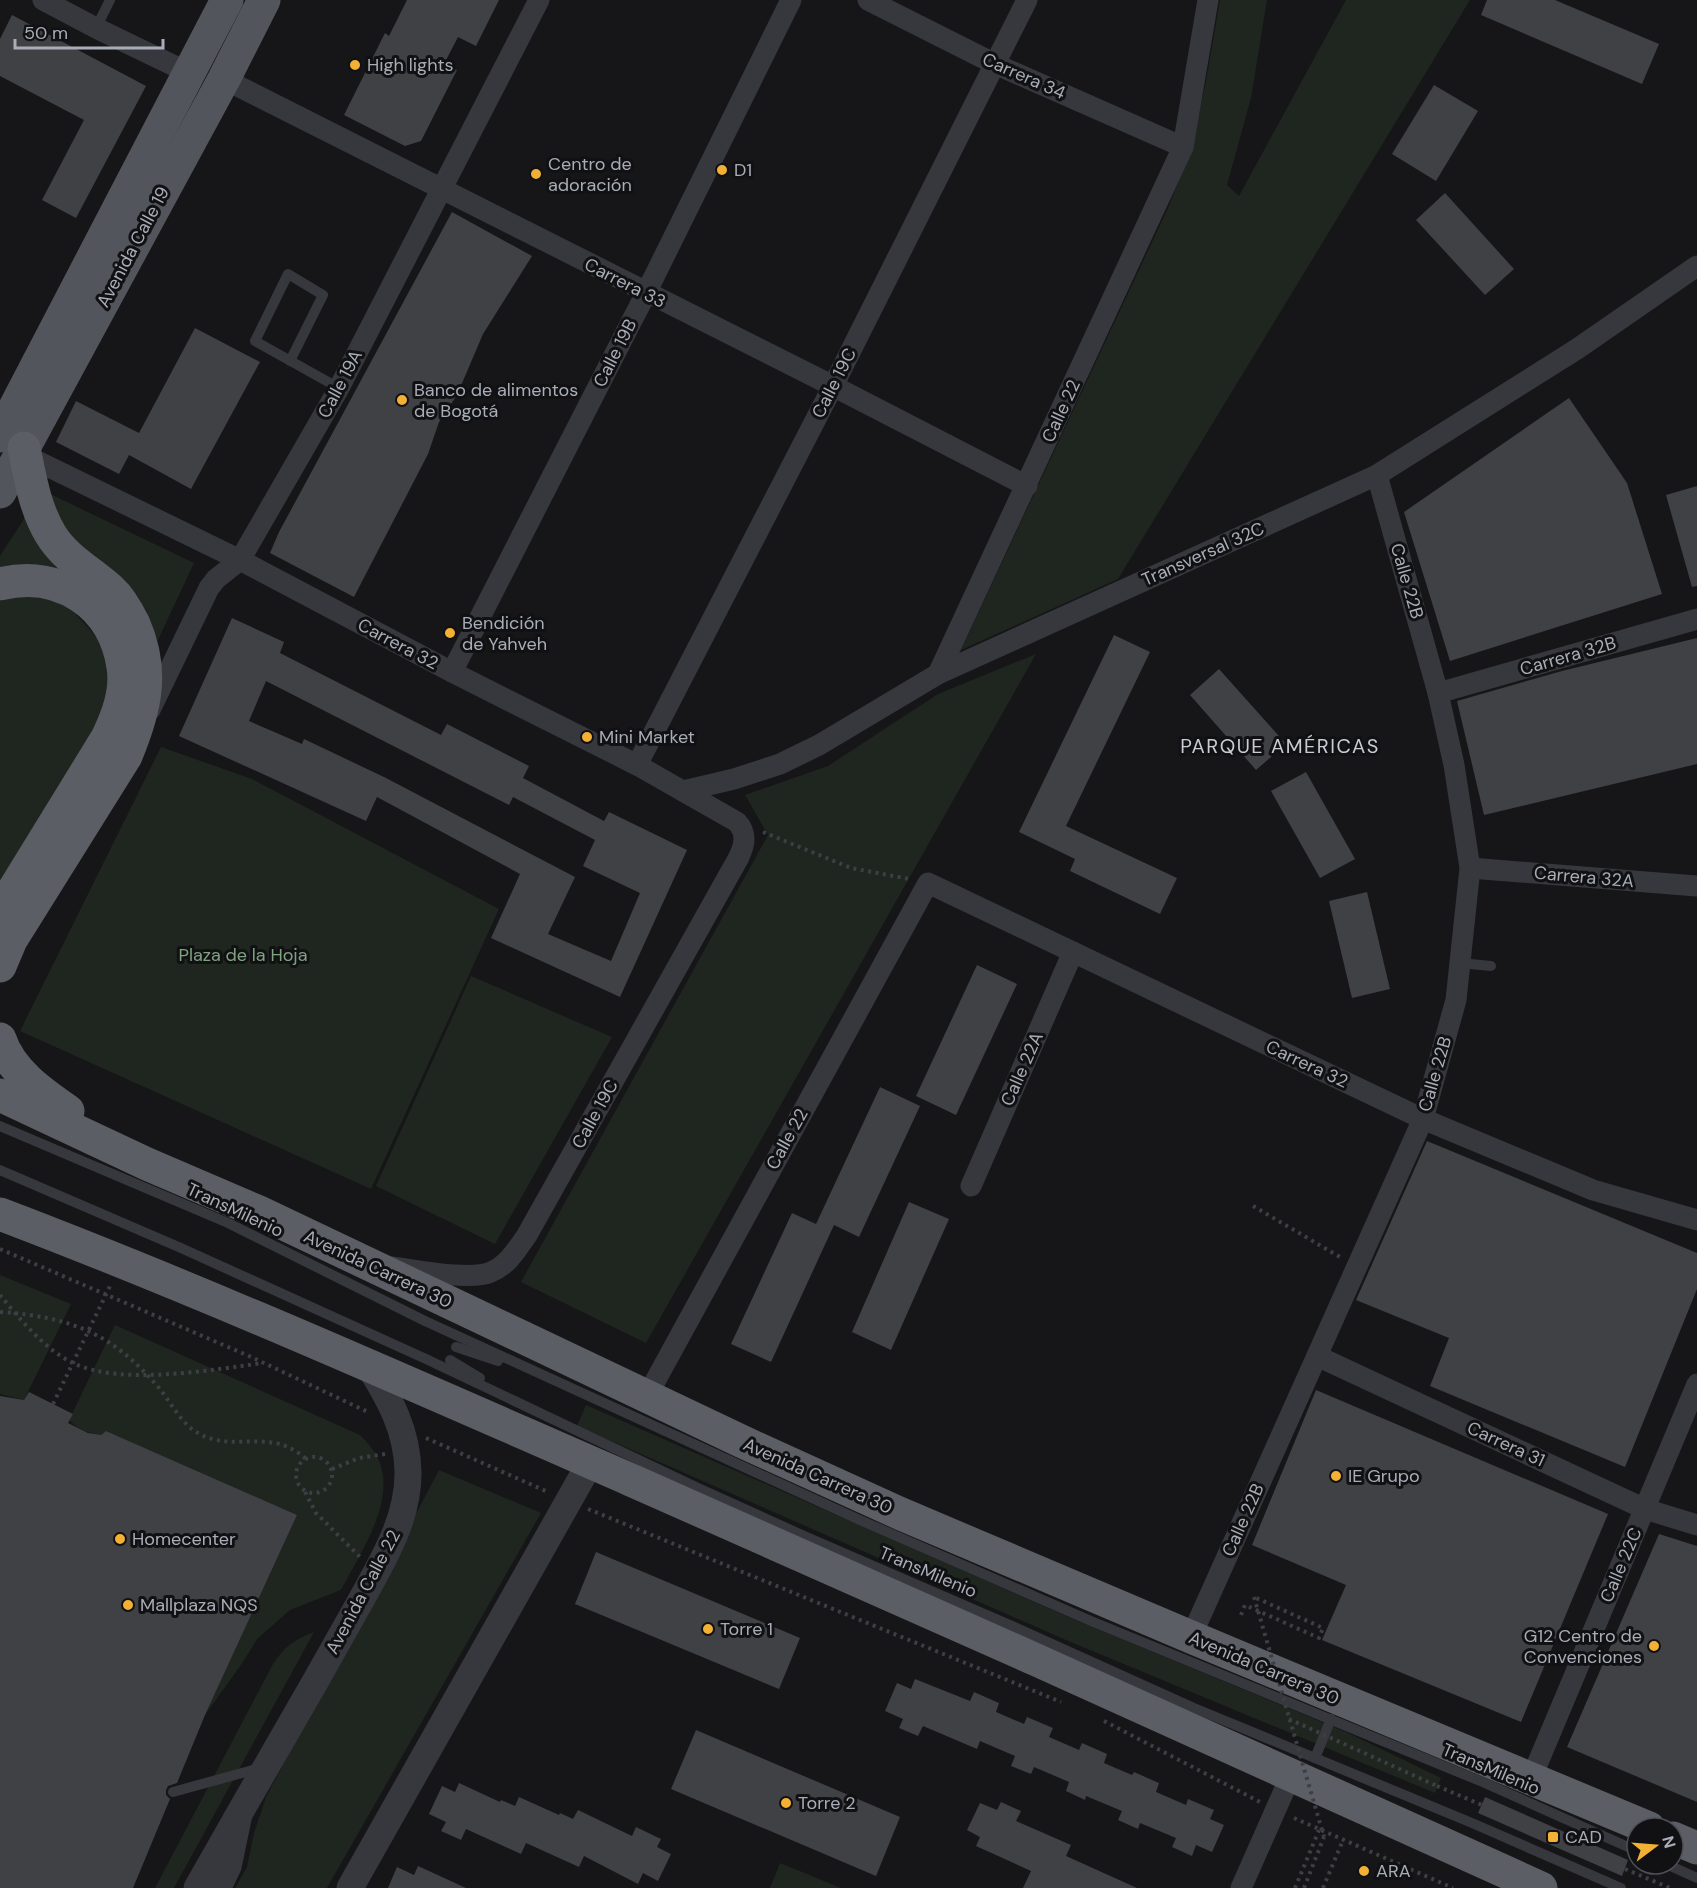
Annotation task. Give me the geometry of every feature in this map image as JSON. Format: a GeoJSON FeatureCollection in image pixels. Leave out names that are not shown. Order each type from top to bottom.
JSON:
{"type":"FeatureCollection","features":[{"type":"Feature","properties":{"kind":"highway"},"geometry":{"type":"LineString","coordinates":[[0,966],[11,940],[126,756],[138,724],[146,692],[144,652],[128,613],[113,592],[61,549],[50,534],[15,435]]}},
{"type":"Feature","properties":{"kind":"highway"},"geometry":{"type":"LineString","coordinates":[[0,584],[20,579],[46,582],[75,592],[93,605],[109,626],[124,669],[122,696],[115,721],[107,738],[0,912]]}},
{"type":"Feature","properties":{"kind":"highway"},"geometry":{"type":"LineString","coordinates":[[0,1039],[10,1059],[43,1094],[147,1164]]}},
{"type":"Feature","properties":{"kind":"highway","name":"Avenida Carrera 30"},"geometry":{"type":"LineString","coordinates":[[0,1095],[147,1164],[259,1212],[899,1513],[1625,1818]]}},
{"type":"Feature","properties":{"kind":"highway"},"geometry":{"type":"LineString","coordinates":[[0,1200],[79,1244]]}},
{"type":"Feature","properties":{"kind":"highway"},"geometry":{"type":"LineString","coordinates":[[0,1214],[79,1244],[369,1366],[942,1617],[1303,1767],[1541,1888]]}},
{"type":"Feature","properties":{"kind":"main road","name":"Avenida Calle 19"},"geometry":{"type":"LineString","coordinates":[[0,492],[15,435],[189,72],[227,0]]}},
{"type":"Feature","properties":{"kind":"main road","name":"Avenida Calle 19"},"geometry":{"type":"LineString","coordinates":[[15,435],[224,79],[264,0]]}},
{"type":"Feature","properties":{"kind":"street"},"geometry":{"type":"LineString","coordinates":[[43,0],[189,72]]}},
{"type":"Feature","properties":{"kind":"street","name":"Calle 19A"},"geometry":{"type":"LineString","coordinates":[[126,756],[159,693],[202,601],[216,579],[240,560],[339,388],[539,0]]}},
{"type":"Feature","properties":{"kind":"street","name":"Calle 19B"},"geometry":{"type":"LineString","coordinates":[[452,672],[646,293],[791,0]]}},
{"type":"Feature","properties":{"kind":"street","name":"Carrera 34"},"geometry":{"type":"LineString","coordinates":[[868,0],[994,64],[1183,147]]}},
{"type":"Feature","properties":{"kind":"street","name":"Calle 19C"},"geometry":{"type":"LineString","coordinates":[[637,765],[833,386],[1027,0]]}},
{"type":"Feature","properties":{"kind":"street","name":"Calle 22"},"geometry":{"type":"LineString","coordinates":[[938,674],[1183,147],[1208,0]]}},
{"type":"Feature","properties":{"kind":"street","name":"Carrera 33"},"geometry":{"type":"LineString","coordinates":[[224,79],[1027,486]]}},
{"type":"Feature","properties":{"kind":"street","name":"Transversal 32C"},"geometry":{"type":"LineString","coordinates":[[683,791],[734,780],[780,764],[819,745],[938,674],[1377,475],[1577,349],[1697,266]]}},
{"type":"Feature","properties":{"kind":"street","name":"Carrera 32"},"geometry":{"type":"LineString","coordinates":[[15,435],[240,560],[452,672],[637,765],[683,791],[741,831]]}},
{"type":"Feature","properties":{"kind":"street","name":"Calle 22B"},"geometry":{"type":"LineString","coordinates":[[1191,1637],[1423,1119],[1456,1000],[1470,868],[1454,765],[1438,693],[1377,475]]}},
{"type":"Feature","properties":{"kind":"street","name":"Carrera 32B"},"geometry":{"type":"LineString","coordinates":[[1438,693],[1697,619]]}},
{"type":"Feature","properties":{"kind":"street","name":"Calle 19C"},"geometry":{"type":"LineString","coordinates":[[371,1265],[470,1276],[492,1272],[509,1259],[527,1235],[739,857],[741,831]]}},
{"type":"Feature","properties":{"kind":"street","name":"Carrera 32A"},"geometry":{"type":"LineString","coordinates":[[1470,868],[1697,886]]}},
{"type":"Feature","properties":{"kind":"street","name":"Calle 22"},"geometry":{"type":"LineString","coordinates":[[646,1396],[928,882]]}},
{"type":"Feature","properties":{"kind":"street","name":"Carrera 32"},"geometry":{"type":"LineString","coordinates":[[928,882],[1423,1119],[1593,1190],[1697,1220]]}},
{"type":"Feature","properties":{"kind":"street","name":"Calle 22A"},"geometry":{"type":"LineString","coordinates":[[971,1186],[1073,952]]}},
{"type":"Feature","properties":{"kind":"street","name":"Carrera 31"},"geometry":{"type":"LineString","coordinates":[[1317,1356],[1645,1509],[1697,1525]]}},
{"type":"Feature","properties":{"kind":"street","name":"Avenida Calle 22"},"geometry":{"type":"LineString","coordinates":[[197,1888],[375,1575],[400,1520],[408,1472],[402,1428],[390,1400],[369,1366]]}},
{"type":"Feature","properties":{"kind":"street","name":"Calle 22C"},"geometry":{"type":"LineString","coordinates":[[1530,1779],[1697,1384]]}},
{"type":"Feature","properties":{"kind":"street"},"geometry":{"type":"LineString","coordinates":[[350,1888],[590,1463]]}},
{"type":"Feature","properties":{"kind":"street"},"geometry":{"type":"LineString","coordinates":[[1241,1888],[1276,1810],[1303,1767]]}},
{"type":"Feature","properties":{"kind":"street","name":"Avenida Calle 22"},"geometry":{"type":"LineString","coordinates":[[221,1888],[236,1851],[243,1807]]}},
{"type":"Feature","properties":{"kind":"lane"},"geometry":{"type":"LineString","coordinates":[[96,28],[110,0]]}},
{"type":"Feature","properties":{"kind":"lane"},"geometry":{"type":"LineString","coordinates":[[290,361],[323,295],[288,274],[255,341],[290,361],[339,388]]}},
{"type":"Feature","properties":{"kind":"lane"},"geometry":{"type":"LineString","coordinates":[[1460,963],[1491,966]]}},
{"type":"Feature","properties":{"kind":"lane","name":"TransMilenio"},"geometry":{"type":"LineString","coordinates":[[0,1126],[228,1223],[425,1321],[862,1521],[1091,1621],[1485,1783],[1625,1846]]}},
{"type":"Feature","properties":{"kind":"lane","name":"TransMilenio"},"geometry":{"type":"LineString","coordinates":[[0,1170],[181,1248],[426,1359],[802,1535],[1194,1708],[1303,1767],[1472,1823],[1621,1888]]}},
{"type":"Feature","properties":{"kind":"lane","name":"TransMilenio"},"geometry":{"type":"LineString","coordinates":[[456,1347],[550,1378]]}},
{"type":"Feature","properties":{"kind":"lane","name":"TransMilenio"},"geometry":{"type":"LineString","coordinates":[[450,1360],[532,1409]]}},
{"type":"Feature","properties":{"kind":"lane"},"geometry":{"type":"LineString","coordinates":[[1303,1767],[1331,1719]]}},
{"type":"Feature","properties":{"kind":"lane"},"geometry":{"type":"LineString","coordinates":[[173,1792],[266,1767]]}},
{"type":"Feature","properties":{"kind":"path"},"geometry":{"type":"LineString","coordinates":[[741,831],[851,868],[928,882]]}},
{"type":"Feature","properties":{"kind":"path"},"geometry":{"type":"LineString","coordinates":[[1252,1206],[1357,1266]]}},
{"type":"Feature","properties":{"kind":"path"},"geometry":{"type":"LineString","coordinates":[[0,1249],[265,1363],[402,1428],[570,1501],[1070,1706]]}},
{"type":"Feature","properties":{"kind":"path"},"geometry":{"type":"LineString","coordinates":[[53,1404],[122,1262]]}},
{"type":"Feature","properties":{"kind":"path"},"geometry":{"type":"LineString","coordinates":[[0,1295],[46,1344],[73,1363],[93,1371],[147,1374],[191,1373],[265,1363]]}},
{"type":"Feature","properties":{"kind":"path"},"geometry":{"type":"LineString","coordinates":[[0,1312],[63,1321],[89,1331],[117,1347],[147,1374],[196,1432],[221,1440],[280,1443],[296,1450],[306,1459]]}},
{"type":"Feature","properties":{"kind":"path"},"geometry":{"type":"LineString","coordinates":[[332,1469],[359,1458],[380,1454],[399,1455],[407,1459]]}},
{"type":"Feature","properties":{"kind":"path"},"geometry":{"type":"LineString","coordinates":[[305,1491],[311,1494],[324,1491],[331,1482],[332,1469],[321,1458],[310,1457],[301,1462],[296,1472],[297,1483],[305,1491],[316,1513],[375,1575]]}},
{"type":"Feature","properties":{"kind":"path"},"geometry":{"type":"LineString","coordinates":[[1241,1615],[1245,1605],[1261,1612],[1319,1638],[1323,1628],[1254,1597],[1288,1719],[1324,1837],[1304,1888]]}},
{"type":"Feature","properties":{"kind":"path"},"geometry":{"type":"LineString","coordinates":[[1288,1719],[1482,1805]]}},
{"type":"Feature","properties":{"kind":"path"},"geometry":{"type":"LineString","coordinates":[[1102,1720],[1276,1810],[1453,1888]]}},
{"type":"Feature","properties":{"kind":"path"},"geometry":{"type":"LineString","coordinates":[[1295,1888],[1319,1830]]}},
{"type":"Feature","properties":{"kind":"path"},"geometry":{"type":"LineString","coordinates":[[1323,1888],[1343,1840]]}},
{"type":"Feature","properties":{"kind":"path"},"geometry":{"type":"LineString","coordinates":[[1642,1876],[1670,1888]]}},
{"type":"Feature","properties":{"kind":"green space"},"geometry":{"type":"Polygon","coordinates":[[[1220,0],[1267,0],[1251,98],[1227,185],[1239,196],[1346,0],[1470,0],[1118,579],[961,650],[1168,208],[1191,150],[1220,0]]]}},
{"type":"Feature","properties":{"kind":"green space"},"geometry":{"type":"Polygon","coordinates":[[[46,492],[194,563],[157,642],[147,612],[136,595],[65,530],[46,492]]]}},
{"type":"Feature","properties":{"kind":"green space"},"geometry":{"type":"Polygon","coordinates":[[[26,516],[34,539],[45,555],[78,584],[0,571],[0,556],[26,516]]]}},
{"type":"Feature","properties":{"kind":"green space"},"geometry":{"type":"Polygon","coordinates":[[[20,596],[49,597],[60,600],[69,607],[99,642],[108,662],[109,685],[106,713],[0,890],[0,601],[20,596]]]}},
{"type":"Feature","properties":{"kind":"green space"},"geometry":{"type":"Polygon","coordinates":[[[1036,654],[646,1343],[521,1282],[768,835],[745,795],[828,766],[938,694],[1036,654]]]}},
{"type":"Feature","properties":{"kind":"green space","name":"Plaza de la Hoja"},"geometry":{"type":"Polygon","coordinates":[[[161,747],[252,779],[499,909],[371,1189],[20,1031],[161,747]]]}},
{"type":"Feature","properties":{"kind":"green space"},"geometry":{"type":"Polygon","coordinates":[[[471,976],[612,1037],[495,1244],[376,1186],[471,976]]]}},
{"type":"Feature","properties":{"kind":"green space"},"geometry":{"type":"Polygon","coordinates":[[[0,1275],[71,1304],[24,1400],[0,1394],[0,1275]]]}},
{"type":"Feature","properties":{"kind":"green space"},"geometry":{"type":"Polygon","coordinates":[[[115,1325],[360,1435],[372,1449],[381,1466],[382,1498],[378,1514],[365,1546],[341,1590],[290,1610],[257,1639],[205,1715],[297,1515],[106,1431],[101,1435],[92,1433],[69,1420],[115,1325]]]}},
{"type":"Feature","properties":{"kind":"green space"},"geometry":{"type":"Polygon","coordinates":[[[586,1405],[1073,1619],[1346,1732],[1441,1778],[1435,1793],[1066,1640],[577,1426],[586,1405]]]}},
{"type":"Feature","properties":{"kind":"green space"},"geometry":{"type":"Polygon","coordinates":[[[439,1470],[541,1513],[327,1888],[235,1888],[247,1867],[254,1833],[266,1797],[439,1470]]]}},
{"type":"Feature","properties":{"kind":"green space"},"geometry":{"type":"Polygon","coordinates":[[[314,1632],[174,1888],[155,1888],[273,1664],[290,1644],[314,1632]]]}},
{"type":"Feature","properties":{"kind":"green space"},"geometry":{"type":"Polygon","coordinates":[[[780,1863],[841,1888],[770,1888],[780,1863]]]}},
{"type":"Feature","properties":{"kind":"building"},"geometry":{"type":"Polygon","coordinates":[[[407,0],[499,0],[476,46],[458,37],[444,64],[457,70],[421,141],[405,146],[344,115],[385,33],[389,36],[407,0]]]}},
{"type":"Feature","properties":{"kind":"building"},"geometry":{"type":"Polygon","coordinates":[[[1487,0],[1555,0],[1659,44],[1642,84],[1481,15],[1487,0]]]}},
{"type":"Feature","properties":{"kind":"building"},"geometry":{"type":"Polygon","coordinates":[[[12,15],[146,86],[76,218],[42,200],[84,120],[0,76],[0,39],[12,15]]]}},
{"type":"Feature","properties":{"kind":"building"},"geometry":{"type":"Polygon","coordinates":[[[1434,85],[1478,111],[1436,181],[1392,154],[1434,85]]]}},
{"type":"Feature","properties":{"kind":"building"},"geometry":{"type":"Polygon","coordinates":[[[1445,193],[1514,269],[1485,295],[1416,220],[1445,193]]]}},
{"type":"Feature","properties":{"kind":"building","name":"Banco de alimentos de Bogotá"},"geometry":{"type":"Polygon","coordinates":[[[452,212],[532,256],[483,334],[457,395],[439,422],[428,454],[354,597],[270,553],[279,532],[452,212]]]}},
{"type":"Feature","properties":{"kind":"building"},"geometry":{"type":"Polygon","coordinates":[[[195,328],[260,362],[191,489],[129,455],[119,474],[56,442],[76,401],[139,433],[195,328]]]}},
{"type":"Feature","properties":{"kind":"building"},"geometry":{"type":"Polygon","coordinates":[[[1569,398],[1627,483],[1662,594],[1450,661],[1404,512],[1569,398]]]}},
{"type":"Feature","properties":{"kind":"building"},"geometry":{"type":"Polygon","coordinates":[[[1697,486],[1697,586],[1692,587],[1666,495],[1697,486]]]}},
{"type":"Feature","properties":{"kind":"building"},"geometry":{"type":"Polygon","coordinates":[[[232,618],[284,642],[280,653],[441,735],[447,724],[529,766],[523,778],[604,821],[609,812],[687,850],[620,997],[491,938],[520,874],[377,797],[366,821],[179,736],[232,618]],[[266,681],[249,721],[302,744],[304,739],[386,778],[575,877],[548,934],[611,961],[640,893],[583,866],[595,840],[513,797],[509,805],[266,681]]]}},
{"type":"Feature","properties":{"kind":"building"},"geometry":{"type":"Polygon","coordinates":[[[1114,635],[1150,652],[1066,826],[1177,878],[1160,914],[1070,871],[1075,859],[1019,832],[1114,635]]]}},
{"type":"Feature","properties":{"kind":"building"},"geometry":{"type":"Polygon","coordinates":[[[1697,638],[1697,764],[1484,815],[1457,701],[1562,671],[1697,638]]]}},
{"type":"Feature","properties":{"kind":"building"},"geometry":{"type":"Polygon","coordinates":[[[1219,669],[1286,744],[1256,770],[1190,695],[1219,669]]]}},
{"type":"Feature","properties":{"kind":"building"},"geometry":{"type":"Polygon","coordinates":[[[1306,772],[1355,859],[1320,878],[1271,791],[1306,772]]]}},
{"type":"Feature","properties":{"kind":"building"},"geometry":{"type":"Polygon","coordinates":[[[1367,892],[1390,989],[1352,998],[1329,901],[1367,892]]]}},
{"type":"Feature","properties":{"kind":"building"},"geometry":{"type":"Polygon","coordinates":[[[977,965],[1017,984],[956,1115],[916,1096],[977,965]]]}},
{"type":"Feature","properties":{"kind":"building"},"geometry":{"type":"Polygon","coordinates":[[[880,1087],[920,1106],[859,1237],[834,1225],[771,1362],[731,1344],[792,1213],[816,1224],[880,1087]]]}},
{"type":"Feature","properties":{"kind":"building"},"geometry":{"type":"Polygon","coordinates":[[[1427,1141],[1697,1253],[1697,1289],[1625,1467],[1430,1386],[1449,1338],[1356,1300],[1427,1141]]]}},
{"type":"Feature","properties":{"kind":"building"},"geometry":{"type":"Polygon","coordinates":[[[909,1202],[949,1219],[891,1350],[852,1332],[909,1202]]]}},
{"type":"Feature","properties":{"kind":"building"},"geometry":{"type":"Polygon","coordinates":[[[1316,1390],[1608,1514],[1521,1722],[1322,1640],[1346,1585],[1252,1545],[1316,1390]]]}},
{"type":"Feature","properties":{"kind":"building","name":"Mallplaza NQS"},"geometry":{"type":"Polygon","coordinates":[[[29,1392],[73,1414],[68,1423],[88,1433],[101,1435],[106,1431],[297,1515],[205,1715],[177,1783],[168,1786],[166,1790],[166,1795],[170,1799],[133,1888],[0,1888],[0,1396],[24,1400],[29,1392]]]}},
{"type":"Feature","properties":{"kind":"building","name":"G12 Centro de Convenciones"},"geometry":{"type":"Polygon","coordinates":[[[1659,1534],[1697,1546],[1697,1802],[1567,1747],[1659,1534]]]}},
{"type":"Feature","properties":{"kind":"building","name":"Torre 1"},"geometry":{"type":"Polygon","coordinates":[[[596,1552],[800,1638],[779,1689],[575,1604],[596,1552]]]}},
{"type":"Feature","properties":{"kind":"building"},"geometry":{"type":"Polygon","coordinates":[[[915,1679],[970,1701],[974,1692],[999,1703],[996,1712],[1024,1724],[1027,1717],[1053,1728],[1049,1737],[1079,1750],[1082,1743],[1107,1754],[1104,1763],[1159,1783],[1156,1792],[1186,1805],[1188,1799],[1214,1810],[1210,1819],[1224,1825],[1212,1852],[1196,1845],[1192,1856],[1172,1847],[1176,1838],[1140,1823],[1138,1829],[1118,1820],[1122,1811],[1086,1796],[1085,1800],[1066,1791],[1069,1782],[1034,1767],[1031,1774],[1011,1766],[1015,1756],[980,1741],[977,1749],[923,1726],[918,1736],[899,1728],[903,1719],[885,1711],[897,1683],[911,1689],[915,1679]]]}},
{"type":"Feature","properties":{"kind":"building","name":"Torre 2"},"geometry":{"type":"Polygon","coordinates":[[[696,1730],[900,1817],[876,1876],[671,1789],[696,1730]]]}},
{"type":"Feature","properties":{"kind":"building"},"geometry":{"type":"Polygon","coordinates":[[[459,1783],[500,1802],[501,1800],[515,1806],[519,1797],[573,1819],[578,1810],[632,1836],[636,1827],[661,1839],[657,1847],[671,1854],[658,1881],[643,1873],[638,1884],[584,1856],[579,1867],[526,1843],[521,1854],[466,1829],[461,1840],[441,1831],[446,1822],[429,1814],[442,1786],[455,1792],[459,1783]]]}},
{"type":"Feature","properties":{"kind":"building","name":"CAD"},"geometry":{"type":"Polygon","coordinates":[[[1485,1797],[1625,1859],[1622,1876],[1478,1813],[1485,1797]]]}},
{"type":"Feature","properties":{"kind":"building"},"geometry":{"type":"Polygon","coordinates":[[[1001,1802],[1021,1811],[1016,1821],[1071,1845],[1066,1856],[1137,1888],[1023,1888],[1031,1871],[976,1846],[980,1837],[967,1830],[980,1803],[997,1810],[1001,1802]]]}},
{"type":"Feature","properties":{"kind":"building"},"geometry":{"type":"Polygon","coordinates":[[[418,1866],[466,1888],[388,1888],[397,1867],[414,1875],[418,1866]]]}},
{"type":"Feature","properties":{"kind":"place","name":"High lights"},"geometry":{"type":"Point","coordinates":[355,65]}},
{"type":"Feature","properties":{"kind":"place","name":"D1"},"geometry":{"type":"Point","coordinates":[722,170]}},
{"type":"Feature","properties":{"kind":"place","name":"Centro de adoración"},"geometry":{"type":"Point","coordinates":[536,174]}},
{"type":"Feature","properties":{"kind":"place","name":"Banco de alimentos de Bogotá"},"geometry":{"type":"Point","coordinates":[402,400]}},
{"type":"Feature","properties":{"kind":"place","name":"Bendición de Yahveh"},"geometry":{"type":"Point","coordinates":[450,633]}},
{"type":"Feature","properties":{"kind":"place","name":"Mini Market"},"geometry":{"type":"Point","coordinates":[587,737]}},
{"type":"Feature","properties":{"kind":"place","name":"IE Grupo"},"geometry":{"type":"Point","coordinates":[1336,1476]}},
{"type":"Feature","properties":{"kind":"place","name":"Homecenter"},"geometry":{"type":"Point","coordinates":[120,1539]}},
{"type":"Feature","properties":{"kind":"place","name":"Mallplaza NQS"},"geometry":{"type":"Point","coordinates":[128,1605]}},
{"type":"Feature","properties":{"kind":"place","name":"Torre 1"},"geometry":{"type":"Point","coordinates":[708,1629]}},
{"type":"Feature","properties":{"kind":"place","name":"G12 Centro de Convenciones"},"geometry":{"type":"Point","coordinates":[1654,1646]}},
{"type":"Feature","properties":{"kind":"place","name":"Torre 2"},"geometry":{"type":"Point","coordinates":[786,1803]}},
{"type":"Feature","properties":{"kind":"place","name":"CAD"},"geometry":{"type":"Point","coordinates":[1553,1837]}},
{"type":"Feature","properties":{"kind":"place","name":"ARA"},"geometry":{"type":"Point","coordinates":[1364,1871]}},
{"type":"Feature","properties":{"kind":"district","name":"PARQUE AMÉRICAS"},"geometry":{"type":"Point","coordinates":[1280,746]}}]}
